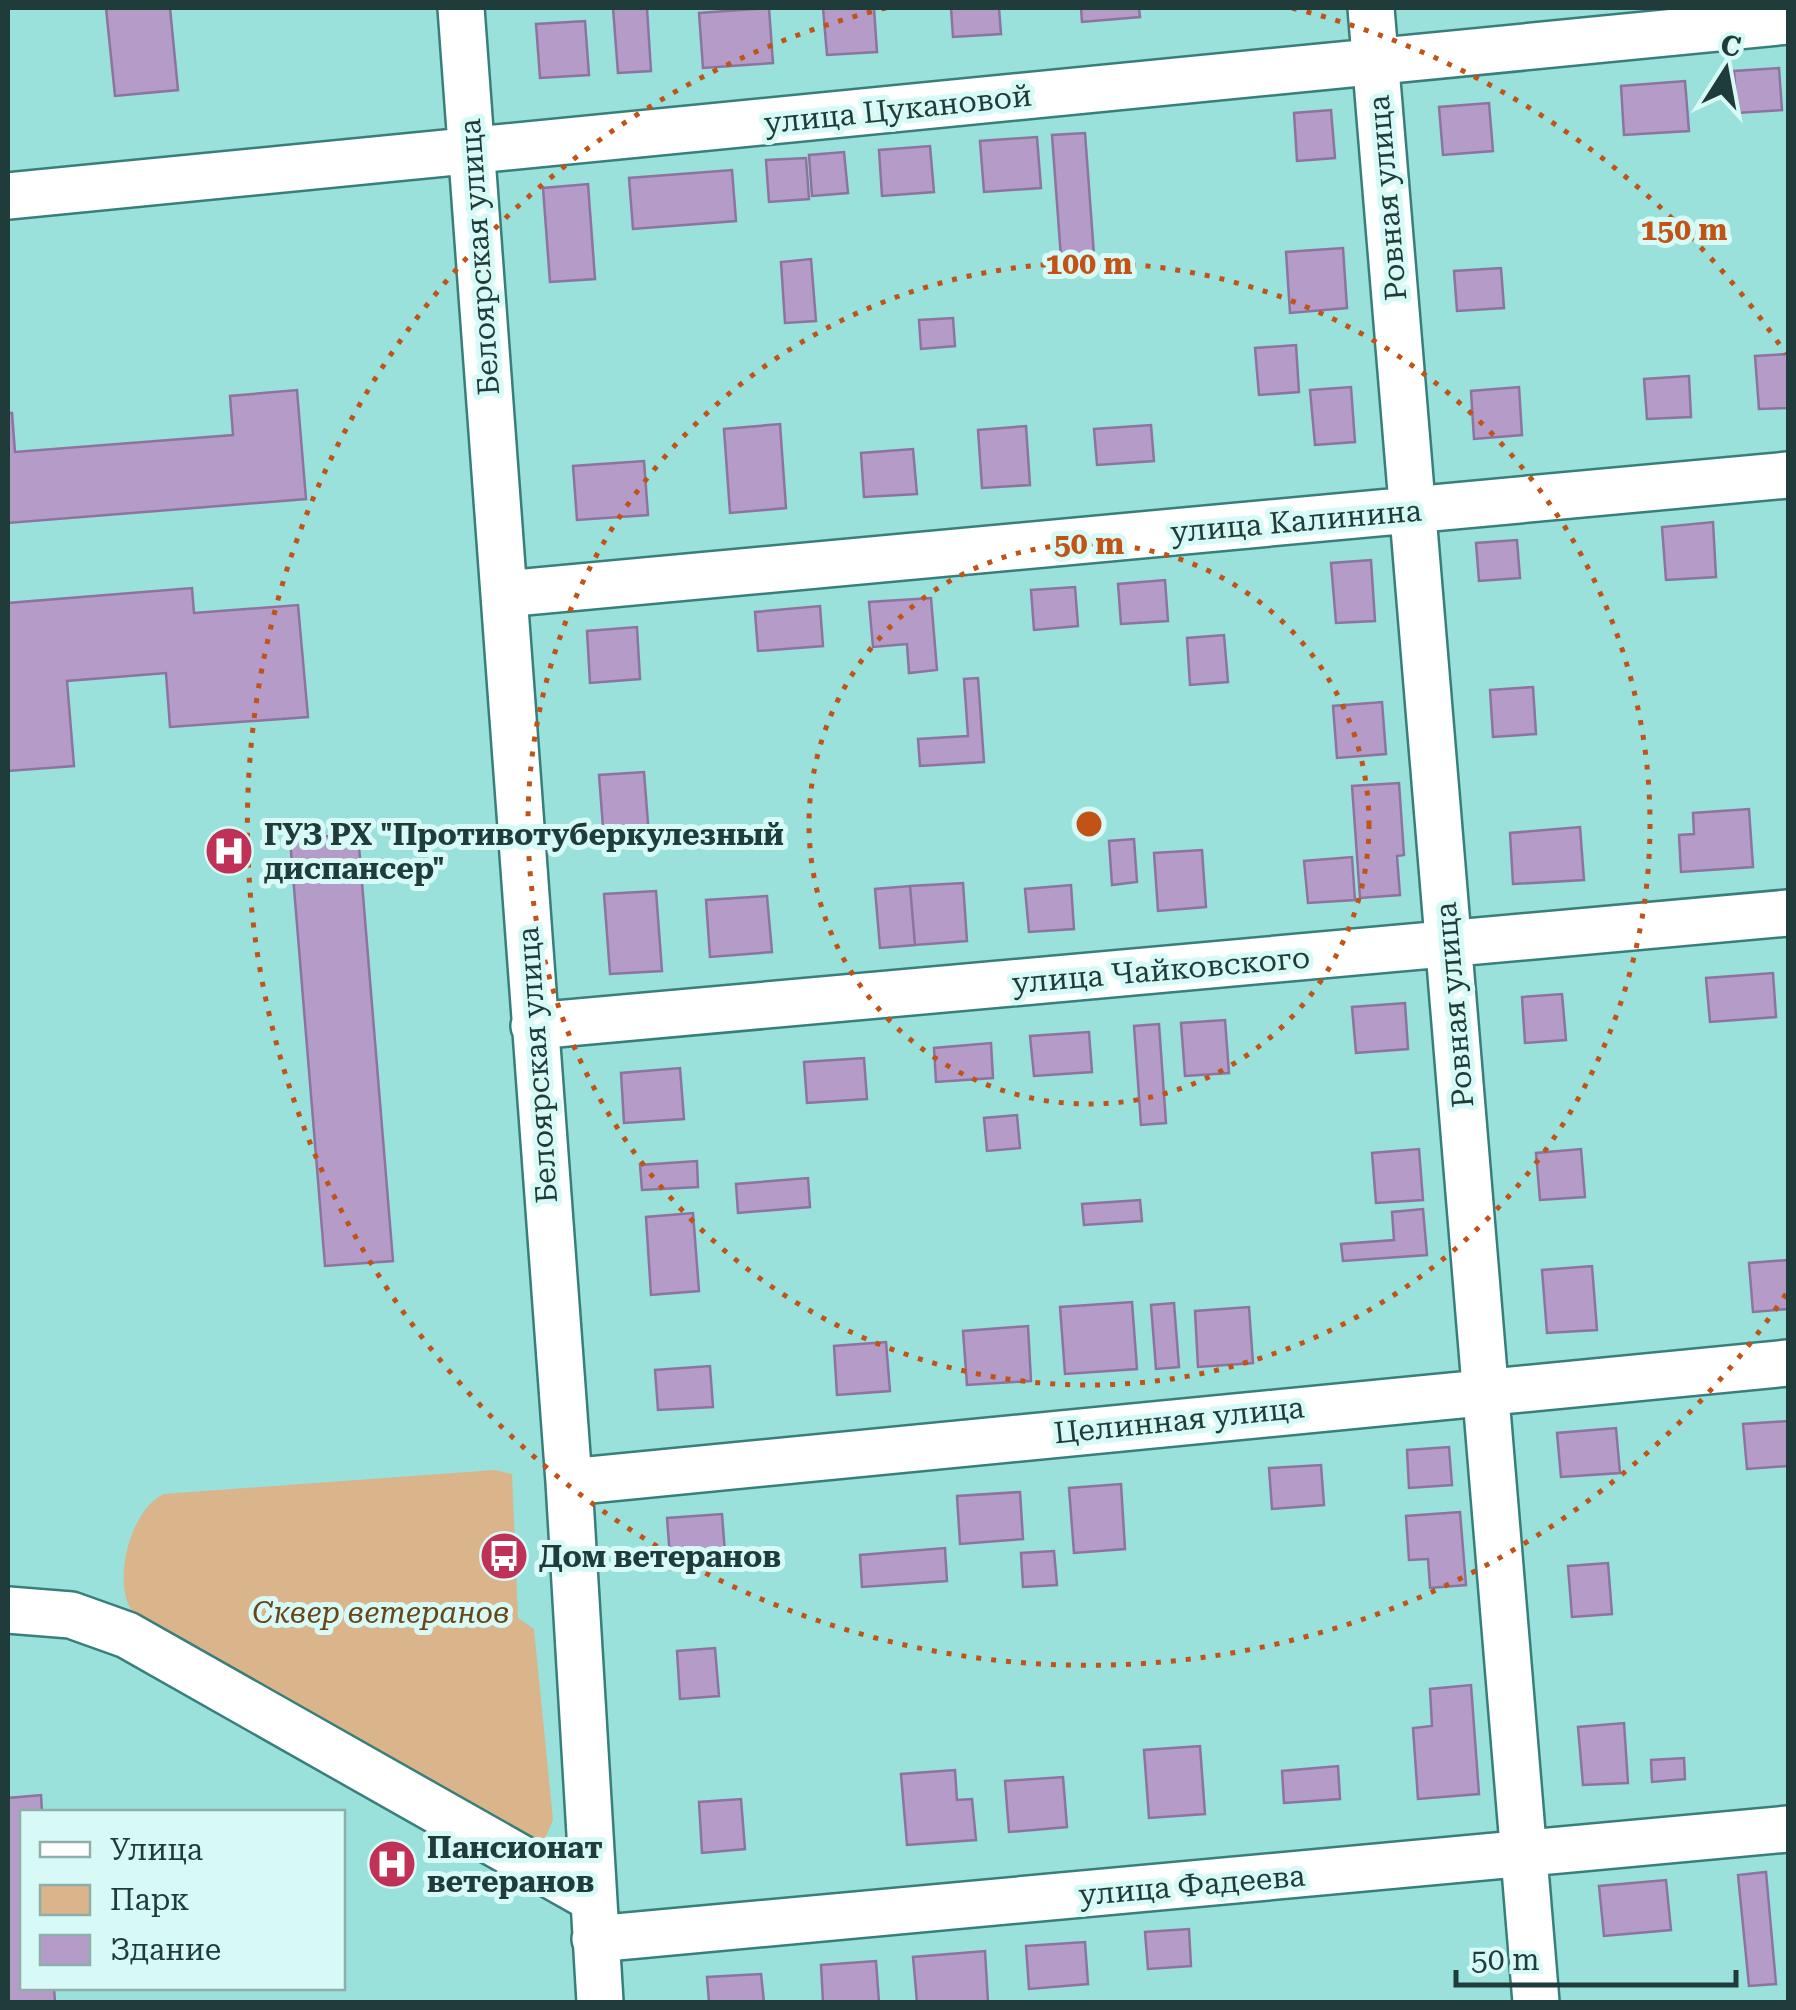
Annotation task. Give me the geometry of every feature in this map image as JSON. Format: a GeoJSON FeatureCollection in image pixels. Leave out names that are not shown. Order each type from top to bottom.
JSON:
{"type":"FeatureCollection","features":[{"type":"Feature","properties":{"kind":"street","name":"Белоярская улица"},"geometry":{"type":"LineString","coordinates":[[460,8],[569,1482],[600,2002]]}},
{"type":"Feature","properties":{"kind":"street","name":"Ровная улица"},"geometry":{"type":"LineString","coordinates":[[1371,8],[1536,2002]]}},
{"type":"Feature","properties":{"kind":"street","name":"улица Цукановой"},"geometry":{"type":"LineString","coordinates":[[8,196],[1788,22]]}},
{"type":"Feature","properties":{"kind":"street","name":"улица Калинина"},"geometry":{"type":"LineString","coordinates":[[504,594],[1788,475]]}},
{"type":"Feature","properties":{"kind":"street","name":"улица Чайковского"},"geometry":{"type":"LineString","coordinates":[[534,1026],[1788,913]]}},
{"type":"Feature","properties":{"kind":"street","name":"Целинная улица"},"geometry":{"type":"LineString","coordinates":[[569,1482],[1788,1362]]}},
{"type":"Feature","properties":{"kind":"street"},"geometry":{"type":"LineString","coordinates":[[8,1610],[71,1615],[127,1635],[594,1919]]}},
{"type":"Feature","properties":{"kind":"street","name":"улица Фадеева"},"geometry":{"type":"LineString","coordinates":[[594,1919],[1524,1855],[1788,1830]]}},
{"type":"Feature","properties":{"kind":"green space","name":"Сквер ветеранов"},"geometry":{"type":"Polygon","coordinates":[[[495,1470],[512,1474],[518,1618],[534,1629],[553,1820],[543,1843],[528,1851],[151,1635],[127,1601],[124,1572],[130,1540],[144,1512],[164,1494],[495,1470]]]}},
{"type":"Feature","properties":{"kind":"building"},"geometry":{"type":"Polygon","coordinates":[[[106,8],[170,8],[178,90],[115,96],[106,8]]]}},
{"type":"Feature","properties":{"kind":"building"},"geometry":{"type":"Polygon","coordinates":[[[613,8],[647,8],[651,71],[618,73],[613,8]]]}},
{"type":"Feature","properties":{"kind":"building"},"geometry":{"type":"Polygon","coordinates":[[[769,8],[773,63],[703,68],[699,13],[769,8]]]}},
{"type":"Feature","properties":{"kind":"building"},"geometry":{"type":"Polygon","coordinates":[[[823,8],[874,8],[877,52],[827,55],[823,8]]]}},
{"type":"Feature","properties":{"kind":"building"},"geometry":{"type":"Polygon","coordinates":[[[951,8],[999,8],[1001,34],[953,37],[951,8]]]}},
{"type":"Feature","properties":{"kind":"building"},"geometry":{"type":"Polygon","coordinates":[[[1081,8],[1139,8],[1140,17],[1082,22],[1081,8]]]}},
{"type":"Feature","properties":{"kind":"building"},"geometry":{"type":"Polygon","coordinates":[[[585,21],[589,75],[540,78],[536,24],[585,21]]]}},
{"type":"Feature","properties":{"kind":"building"},"geometry":{"type":"Polygon","coordinates":[[[1779,68],[1782,110],[1737,113],[1734,71],[1779,68]]]}},
{"type":"Feature","properties":{"kind":"building"},"geometry":{"type":"Polygon","coordinates":[[[1685,81],[1689,131],[1624,135],[1621,86],[1685,81]]]}},
{"type":"Feature","properties":{"kind":"building"},"geometry":{"type":"Polygon","coordinates":[[[1489,103],[1493,151],[1443,155],[1439,107],[1489,103]]]}},
{"type":"Feature","properties":{"kind":"building"},"geometry":{"type":"Polygon","coordinates":[[[1331,110],[1335,158],[1297,161],[1294,113],[1331,110]]]}},
{"type":"Feature","properties":{"kind":"building"},"geometry":{"type":"Polygon","coordinates":[[[1085,133],[1094,255],[1061,258],[1052,135],[1085,133]]]}},
{"type":"Feature","properties":{"kind":"building"},"geometry":{"type":"Polygon","coordinates":[[[1037,137],[1041,188],[984,192],[980,141],[1037,137]]]}},
{"type":"Feature","properties":{"kind":"building"},"geometry":{"type":"Polygon","coordinates":[[[930,146],[934,192],[882,196],[879,150],[930,146]]]}},
{"type":"Feature","properties":{"kind":"building"},"geometry":{"type":"Polygon","coordinates":[[[844,152],[848,193],[812,196],[809,155],[844,152]]]}},
{"type":"Feature","properties":{"kind":"building"},"geometry":{"type":"Polygon","coordinates":[[[806,158],[809,199],[769,202],[766,160],[806,158]]]}},
{"type":"Feature","properties":{"kind":"building"},"geometry":{"type":"Polygon","coordinates":[[[732,170],[736,221],[633,229],[629,178],[732,170]]]}},
{"type":"Feature","properties":{"kind":"building"},"geometry":{"type":"Polygon","coordinates":[[[588,184],[595,279],[550,282],[543,188],[588,184]]]}},
{"type":"Feature","properties":{"kind":"building"},"geometry":{"type":"Polygon","coordinates":[[[1343,248],[1347,308],[1290,313],[1286,252],[1343,248]]]}},
{"type":"Feature","properties":{"kind":"building"},"geometry":{"type":"Polygon","coordinates":[[[811,259],[816,321],[785,323],[781,262],[811,259]]]}},
{"type":"Feature","properties":{"kind":"building"},"geometry":{"type":"Polygon","coordinates":[[[1501,268],[1504,308],[1457,311],[1454,271],[1501,268]]]}},
{"type":"Feature","properties":{"kind":"building"},"geometry":{"type":"Polygon","coordinates":[[[953,318],[955,346],[921,349],[919,320],[953,318]]]}},
{"type":"Feature","properties":{"kind":"building"},"geometry":{"type":"Polygon","coordinates":[[[1296,345],[1299,392],[1259,395],[1255,348],[1296,345]]]}},
{"type":"Feature","properties":{"kind":"building"},"geometry":{"type":"Polygon","coordinates":[[[1788,354],[1788,408],[1759,409],[1755,356],[1788,354]]]}},
{"type":"Feature","properties":{"kind":"building"},"geometry":{"type":"Polygon","coordinates":[[[1689,376],[1691,417],[1647,419],[1644,379],[1689,376]]]}},
{"type":"Feature","properties":{"kind":"building"},"geometry":{"type":"Polygon","coordinates":[[[1351,387],[1355,442],[1315,445],[1310,390],[1351,387]]]}},
{"type":"Feature","properties":{"kind":"building"},"geometry":{"type":"Polygon","coordinates":[[[1519,387],[1522,435],[1474,439],[1471,391],[1519,387]]]}},
{"type":"Feature","properties":{"kind":"building"},"geometry":{"type":"Polygon","coordinates":[[[297,390],[306,499],[8,523],[8,413],[12,413],[15,452],[233,435],[230,396],[297,390]]]}},
{"type":"Feature","properties":{"kind":"building"},"geometry":{"type":"Polygon","coordinates":[[[780,424],[786,508],[730,513],[724,429],[780,424]]]}},
{"type":"Feature","properties":{"kind":"building"},"geometry":{"type":"Polygon","coordinates":[[[1151,425],[1154,461],[1097,465],[1094,429],[1151,425]]]}},
{"type":"Feature","properties":{"kind":"building"},"geometry":{"type":"Polygon","coordinates":[[[1026,426],[1030,485],[982,488],[978,430],[1026,426]]]}},
{"type":"Feature","properties":{"kind":"building"},"geometry":{"type":"Polygon","coordinates":[[[913,449],[917,494],[864,497],[861,453],[913,449]]]}},
{"type":"Feature","properties":{"kind":"building"},"geometry":{"type":"Polygon","coordinates":[[[644,461],[648,515],[577,520],[573,466],[644,461]]]}},
{"type":"Feature","properties":{"kind":"building"},"geometry":{"type":"Polygon","coordinates":[[[1713,522],[1716,577],[1666,580],[1662,527],[1713,522]]]}},
{"type":"Feature","properties":{"kind":"building"},"geometry":{"type":"Polygon","coordinates":[[[1517,540],[1520,578],[1479,581],[1476,543],[1517,540]]]}},
{"type":"Feature","properties":{"kind":"building"},"geometry":{"type":"Polygon","coordinates":[[[1371,560],[1375,621],[1336,623],[1331,563],[1371,560]]]}},
{"type":"Feature","properties":{"kind":"building"},"geometry":{"type":"Polygon","coordinates":[[[1165,580],[1168,621],[1121,624],[1118,584],[1165,580]]]}},
{"type":"Feature","properties":{"kind":"building"},"geometry":{"type":"Polygon","coordinates":[[[1075,587],[1078,626],[1034,630],[1031,590],[1075,587]]]}},
{"type":"Feature","properties":{"kind":"building"},"geometry":{"type":"Polygon","coordinates":[[[192,588],[194,613],[298,605],[308,717],[170,727],[166,673],[67,681],[74,766],[8,771],[8,603],[192,588]]]}},
{"type":"Feature","properties":{"kind":"building"},"geometry":{"type":"Polygon","coordinates":[[[931,598],[937,670],[909,673],[907,644],[873,647],[869,602],[931,598]]]}},
{"type":"Feature","properties":{"kind":"building"},"geometry":{"type":"Polygon","coordinates":[[[820,606],[823,646],[758,651],[755,612],[820,606]]]}},
{"type":"Feature","properties":{"kind":"building"},"geometry":{"type":"Polygon","coordinates":[[[637,627],[640,679],[590,683],[587,631],[637,627]]]}},
{"type":"Feature","properties":{"kind":"building"},"geometry":{"type":"Polygon","coordinates":[[[1224,635],[1228,682],[1190,685],[1187,638],[1224,635]]]}},
{"type":"Feature","properties":{"kind":"building"},"geometry":{"type":"Polygon","coordinates":[[[978,678],[984,762],[920,766],[918,739],[968,736],[964,679],[978,678]]]}},
{"type":"Feature","properties":{"kind":"building"},"geometry":{"type":"Polygon","coordinates":[[[1533,687],[1536,734],[1493,737],[1490,690],[1533,687]]]}},
{"type":"Feature","properties":{"kind":"building"},"geometry":{"type":"Polygon","coordinates":[[[1382,702],[1386,754],[1337,758],[1333,706],[1382,702]]]}},
{"type":"Feature","properties":{"kind":"building"},"geometry":{"type":"Polygon","coordinates":[[[644,772],[649,836],[604,840],[599,775],[644,772]]]}},
{"type":"Feature","properties":{"kind":"building"},"geometry":{"type":"Polygon","coordinates":[[[1399,783],[1404,855],[1397,856],[1400,895],[1360,898],[1352,786],[1399,783]]]}},
{"type":"Feature","properties":{"kind":"building"},"geometry":{"type":"Polygon","coordinates":[[[1749,809],[1753,867],[1681,872],[1679,835],[1694,834],[1693,813],[1749,809]]]}},
{"type":"Feature","properties":{"kind":"building"},"geometry":{"type":"Polygon","coordinates":[[[1580,827],[1584,880],[1513,884],[1510,833],[1580,827]]]}},
{"type":"Feature","properties":{"kind":"building"},"geometry":{"type":"Polygon","coordinates":[[[358,834],[393,1261],[325,1266],[290,839],[358,834]]]}},
{"type":"Feature","properties":{"kind":"building"},"geometry":{"type":"Polygon","coordinates":[[[1134,839],[1137,882],[1112,885],[1109,841],[1134,839]]]}},
{"type":"Feature","properties":{"kind":"building"},"geometry":{"type":"Polygon","coordinates":[[[1202,850],[1206,907],[1158,911],[1154,853],[1202,850]]]}},
{"type":"Feature","properties":{"kind":"building"},"geometry":{"type":"Polygon","coordinates":[[[1352,857],[1355,900],[1308,903],[1304,861],[1352,857]]]}},
{"type":"Feature","properties":{"kind":"building"},"geometry":{"type":"Polygon","coordinates":[[[963,883],[967,941],[915,945],[910,886],[963,883]]]}},
{"type":"Feature","properties":{"kind":"building"},"geometry":{"type":"Polygon","coordinates":[[[1071,885],[1074,929],[1029,932],[1025,889],[1071,885]]]}},
{"type":"Feature","properties":{"kind":"building"},"geometry":{"type":"Polygon","coordinates":[[[910,886],[915,945],[880,948],[875,889],[910,886]]]}},
{"type":"Feature","properties":{"kind":"building"},"geometry":{"type":"Polygon","coordinates":[[[656,891],[662,971],[610,974],[604,894],[656,891]]]}},
{"type":"Feature","properties":{"kind":"building"},"geometry":{"type":"Polygon","coordinates":[[[767,896],[772,952],[710,957],[706,900],[767,896]]]}},
{"type":"Feature","properties":{"kind":"building"},"geometry":{"type":"Polygon","coordinates":[[[1773,973],[1776,1017],[1710,1022],[1706,978],[1773,973]]]}},
{"type":"Feature","properties":{"kind":"building"},"geometry":{"type":"Polygon","coordinates":[[[1562,994],[1566,1040],[1525,1043],[1522,997],[1562,994]]]}},
{"type":"Feature","properties":{"kind":"building"},"geometry":{"type":"Polygon","coordinates":[[[1405,1003],[1408,1049],[1356,1053],[1352,1007],[1405,1003]]]}},
{"type":"Feature","properties":{"kind":"building"},"geometry":{"type":"Polygon","coordinates":[[[1225,1020],[1229,1073],[1185,1076],[1181,1023],[1225,1020]]]}},
{"type":"Feature","properties":{"kind":"building"},"geometry":{"type":"Polygon","coordinates":[[[1159,1024],[1166,1123],[1141,1125],[1134,1026],[1159,1024]]]}},
{"type":"Feature","properties":{"kind":"building"},"geometry":{"type":"Polygon","coordinates":[[[1089,1032],[1092,1072],[1034,1076],[1030,1036],[1089,1032]]]}},
{"type":"Feature","properties":{"kind":"building"},"geometry":{"type":"Polygon","coordinates":[[[991,1043],[993,1078],[936,1082],[934,1048],[991,1043]]]}},
{"type":"Feature","properties":{"kind":"building"},"geometry":{"type":"Polygon","coordinates":[[[864,1058],[867,1099],[807,1103],[804,1062],[864,1058]]]}},
{"type":"Feature","properties":{"kind":"building"},"geometry":{"type":"Polygon","coordinates":[[[680,1068],[684,1119],[624,1123],[621,1073],[680,1068]]]}},
{"type":"Feature","properties":{"kind":"building"},"geometry":{"type":"Polygon","coordinates":[[[1017,1115],[1020,1148],[987,1151],[984,1118],[1017,1115]]]}},
{"type":"Feature","properties":{"kind":"building"},"geometry":{"type":"Polygon","coordinates":[[[1419,1149],[1423,1200],[1376,1203],[1372,1153],[1419,1149]]]}},
{"type":"Feature","properties":{"kind":"building"},"geometry":{"type":"Polygon","coordinates":[[[1581,1149],[1585,1197],[1540,1200],[1536,1153],[1581,1149]]]}},
{"type":"Feature","properties":{"kind":"building"},"geometry":{"type":"Polygon","coordinates":[[[697,1161],[698,1187],[642,1190],[640,1165],[697,1161]]]}},
{"type":"Feature","properties":{"kind":"building"},"geometry":{"type":"Polygon","coordinates":[[[808,1178],[810,1207],[738,1213],[736,1184],[808,1178]]]}},
{"type":"Feature","properties":{"kind":"building"},"geometry":{"type":"Polygon","coordinates":[[[1140,1200],[1142,1221],[1084,1225],[1082,1204],[1140,1200]]]}},
{"type":"Feature","properties":{"kind":"building"},"geometry":{"type":"Polygon","coordinates":[[[1423,1209],[1427,1255],[1343,1261],[1341,1244],[1394,1240],[1392,1212],[1423,1209]]]}},
{"type":"Feature","properties":{"kind":"building"},"geometry":{"type":"Polygon","coordinates":[[[693,1213],[699,1291],[651,1295],[646,1217],[693,1213]]]}},
{"type":"Feature","properties":{"kind":"building"},"geometry":{"type":"Polygon","coordinates":[[[1788,1260],[1788,1309],[1753,1312],[1749,1263],[1788,1260]]]}},
{"type":"Feature","properties":{"kind":"building"},"geometry":{"type":"Polygon","coordinates":[[[1592,1266],[1597,1330],[1547,1333],[1542,1270],[1592,1266]]]}},
{"type":"Feature","properties":{"kind":"building"},"geometry":{"type":"Polygon","coordinates":[[[1132,1302],[1137,1369],[1065,1374],[1060,1307],[1132,1302]]]}},
{"type":"Feature","properties":{"kind":"building"},"geometry":{"type":"Polygon","coordinates":[[[1174,1303],[1179,1367],[1156,1369],[1151,1305],[1174,1303]]]}},
{"type":"Feature","properties":{"kind":"building"},"geometry":{"type":"Polygon","coordinates":[[[1249,1307],[1253,1363],[1198,1367],[1195,1311],[1249,1307]]]}},
{"type":"Feature","properties":{"kind":"building"},"geometry":{"type":"Polygon","coordinates":[[[1028,1326],[1031,1381],[967,1385],[963,1331],[1028,1326]]]}},
{"type":"Feature","properties":{"kind":"building"},"geometry":{"type":"Polygon","coordinates":[[[886,1342],[890,1391],[837,1395],[834,1346],[886,1342]]]}},
{"type":"Feature","properties":{"kind":"building"},"geometry":{"type":"Polygon","coordinates":[[[710,1366],[713,1407],[658,1410],[655,1370],[710,1366]]]}},
{"type":"Feature","properties":{"kind":"building"},"geometry":{"type":"Polygon","coordinates":[[[1788,1421],[1788,1466],[1747,1469],[1743,1424],[1788,1421]]]}},
{"type":"Feature","properties":{"kind":"building"},"geometry":{"type":"Polygon","coordinates":[[[1616,1428],[1620,1473],[1561,1477],[1557,1433],[1616,1428]]]}},
{"type":"Feature","properties":{"kind":"building"},"geometry":{"type":"Polygon","coordinates":[[[1449,1447],[1452,1485],[1409,1488],[1407,1450],[1449,1447]]]}},
{"type":"Feature","properties":{"kind":"building"},"geometry":{"type":"Polygon","coordinates":[[[1321,1465],[1324,1505],[1272,1509],[1269,1468],[1321,1465]]]}},
{"type":"Feature","properties":{"kind":"building"},"geometry":{"type":"Polygon","coordinates":[[[1121,1484],[1125,1549],[1074,1553],[1069,1488],[1121,1484]]]}},
{"type":"Feature","properties":{"kind":"building"},"geometry":{"type":"Polygon","coordinates":[[[1020,1492],[1023,1539],[960,1544],[957,1496],[1020,1492]]]}},
{"type":"Feature","properties":{"kind":"building"},"geometry":{"type":"Polygon","coordinates":[[[1460,1512],[1466,1585],[1430,1588],[1428,1559],[1409,1560],[1406,1516],[1460,1512]]]}},
{"type":"Feature","properties":{"kind":"building"},"geometry":{"type":"Polygon","coordinates":[[[722,1514],[726,1566],[671,1570],[667,1518],[722,1514]]]}},
{"type":"Feature","properties":{"kind":"building"},"geometry":{"type":"Polygon","coordinates":[[[945,1548],[947,1581],[862,1587],[860,1555],[945,1548]]]}},
{"type":"Feature","properties":{"kind":"building"},"geometry":{"type":"Polygon","coordinates":[[[1054,1551],[1057,1585],[1023,1587],[1021,1553],[1054,1551]]]}},
{"type":"Feature","properties":{"kind":"building"},"geometry":{"type":"Polygon","coordinates":[[[1608,1563],[1612,1614],[1572,1617],[1568,1566],[1608,1563]]]}},
{"type":"Feature","properties":{"kind":"building"},"geometry":{"type":"Polygon","coordinates":[[[715,1648],[719,1696],[680,1699],[677,1651],[715,1648]]]}},
{"type":"Feature","properties":{"kind":"building"},"geometry":{"type":"Polygon","coordinates":[[[1471,1685],[1479,1794],[1418,1799],[1413,1728],[1432,1726],[1430,1689],[1471,1685]]]}},
{"type":"Feature","properties":{"kind":"building"},"geometry":{"type":"Polygon","coordinates":[[[1624,1723],[1628,1783],[1583,1785],[1578,1727],[1624,1723]]]}},
{"type":"Feature","properties":{"kind":"building"},"geometry":{"type":"Polygon","coordinates":[[[1200,1746],[1205,1814],[1149,1818],[1144,1750],[1200,1746]]]}},
{"type":"Feature","properties":{"kind":"building"},"geometry":{"type":"Polygon","coordinates":[[[1684,1758],[1685,1779],[1652,1782],[1651,1760],[1684,1758]]]}},
{"type":"Feature","properties":{"kind":"building"},"geometry":{"type":"Polygon","coordinates":[[[1338,1766],[1340,1799],[1284,1803],[1282,1771],[1338,1766]]]}},
{"type":"Feature","properties":{"kind":"building"},"geometry":{"type":"Polygon","coordinates":[[[955,1770],[957,1800],[972,1799],[976,1840],[907,1845],[901,1774],[955,1770]]]}},
{"type":"Feature","properties":{"kind":"building"},"geometry":{"type":"Polygon","coordinates":[[[1063,1777],[1067,1827],[1009,1832],[1005,1781],[1063,1777]]]}},
{"type":"Feature","properties":{"kind":"building"},"geometry":{"type":"Polygon","coordinates":[[[41,1795],[42,1810],[20,1810],[20,1990],[54,1990],[55,2002],[8,2002],[8,1798],[41,1795]]]}},
{"type":"Feature","properties":{"kind":"building"},"geometry":{"type":"Polygon","coordinates":[[[741,1799],[745,1849],[702,1853],[699,1802],[741,1799]]]}},
{"type":"Feature","properties":{"kind":"building"},"geometry":{"type":"Polygon","coordinates":[[[1766,1872],[1776,1984],[1749,1986],[1738,1875],[1766,1872]]]}},
{"type":"Feature","properties":{"kind":"building"},"geometry":{"type":"Polygon","coordinates":[[[1666,1880],[1671,1930],[1604,1936],[1599,1886],[1666,1880]]]}},
{"type":"Feature","properties":{"kind":"building"},"geometry":{"type":"Polygon","coordinates":[[[1189,1929],[1191,1966],[1148,1969],[1145,1932],[1189,1929]]]}},
{"type":"Feature","properties":{"kind":"building"},"geometry":{"type":"Polygon","coordinates":[[[1085,1942],[1088,1984],[1029,1989],[1026,1946],[1085,1942]]]}},
{"type":"Feature","properties":{"kind":"building"},"geometry":{"type":"Polygon","coordinates":[[[985,1951],[988,2002],[917,2002],[913,1957],[985,1951]]]}},
{"type":"Feature","properties":{"kind":"building"},"geometry":{"type":"Polygon","coordinates":[[[876,1961],[879,2002],[823,2002],[821,1965],[876,1961]]]}},
{"type":"Feature","properties":{"kind":"building"},"geometry":{"type":"Polygon","coordinates":[[[761,1974],[764,2002],[709,2002],[707,1977],[761,1974]]]}},
{"type":"Feature","properties":{"kind":"place","name":"ГУЗ РХ \"Противотуберкулезный диспансер\""},"geometry":{"type":"Point","coordinates":[229,851]}},
{"type":"Feature","properties":{"kind":"place","name":"Дом ветеранов"},"geometry":{"type":"Point","coordinates":[504,1556]}},
{"type":"Feature","properties":{"kind":"place","name":"Пансионат ветеранов"},"geometry":{"type":"Point","coordinates":[392,1864]}}]}
